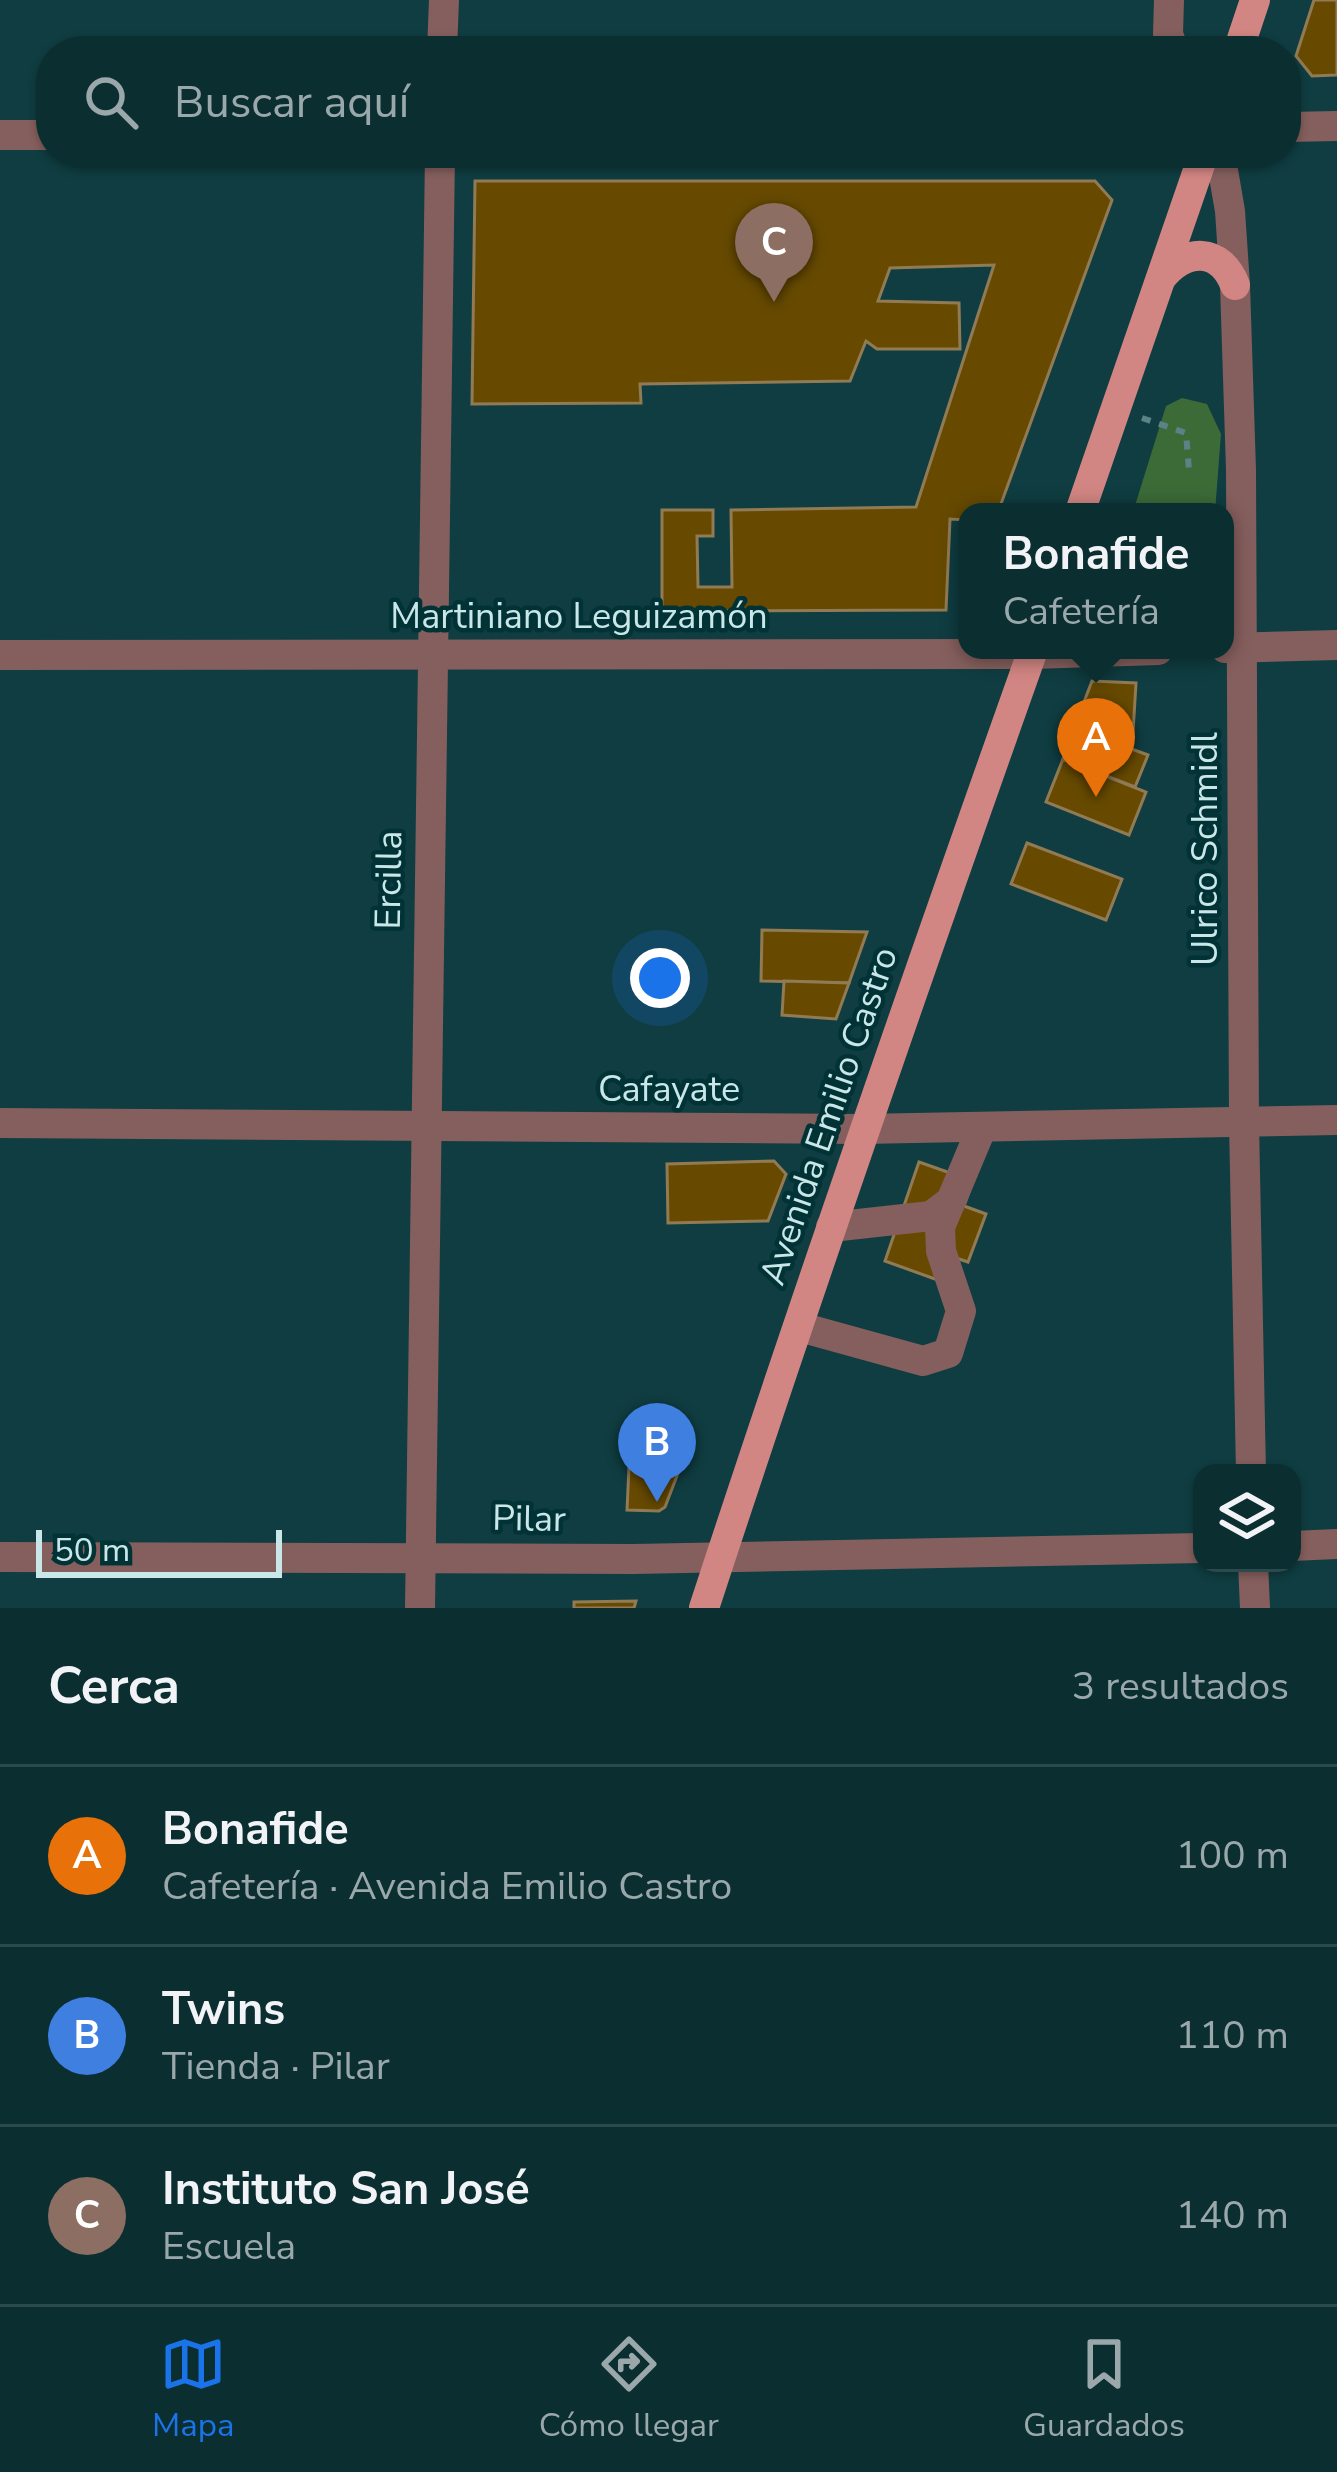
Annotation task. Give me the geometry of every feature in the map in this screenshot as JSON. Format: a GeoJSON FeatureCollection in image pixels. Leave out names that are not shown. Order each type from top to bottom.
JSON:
{"type":"FeatureCollection","features":[{"type":"Feature","properties":{"kind":"main road"},"geometry":{"type":"LineString","coordinates":[[1243,36],[1256,0]]}},
{"type":"Feature","properties":{"kind":"main road"},"geometry":{"type":"LineString","coordinates":[[1083,503],[1199,168]]}},
{"type":"Feature","properties":{"kind":"main road"},"geometry":{"type":"LineString","coordinates":[[1162,277],[1186,256],[1202,254],[1230,270],[1235,285]]}},
{"type":"Feature","properties":{"kind":"main road","name":"Avenida Emilio Castro"},"geometry":{"type":"LineString","coordinates":[[704,1608],[862,1129],[1030,659]]}},
{"type":"Feature","properties":{"kind":"street"},"geometry":{"type":"LineString","coordinates":[[443,36],[444,0]]}},
{"type":"Feature","properties":{"kind":"street"},"geometry":{"type":"LineString","coordinates":[[1168,0],[1169,36]]}},
{"type":"Feature","properties":{"kind":"street"},"geometry":{"type":"LineString","coordinates":[[1301,127],[1337,126]]}},
{"type":"Feature","properties":{"kind":"street"},"geometry":{"type":"LineString","coordinates":[[0,135],[36,134]]}},
{"type":"Feature","properties":{"kind":"street","name":"Ercilla"},"geometry":{"type":"LineString","coordinates":[[420,1608],[440,168]]}},
{"type":"Feature","properties":{"kind":"street","name":"Ulrico Schmidl"},"geometry":{"type":"LineString","coordinates":[[1223,168],[1235,285],[1234,648],[1251,1464]]}},
{"type":"Feature","properties":{"kind":"street"},"geometry":{"type":"LineString","coordinates":[[1234,648],[1337,645]]}},
{"type":"Feature","properties":{"kind":"street","name":"Martiniano Leguizamón"},"geometry":{"type":"LineString","coordinates":[[0,655],[958,652]]}},
{"type":"Feature","properties":{"kind":"street","name":"Cafayate"},"geometry":{"type":"LineString","coordinates":[[0,1123],[862,1129],[1337,1120]]}},
{"type":"Feature","properties":{"kind":"street"},"geometry":{"type":"LineString","coordinates":[[800,1327],[923,1361],[948,1353],[962,1311],[941,1251],[940,1227],[982,1127]]}},
{"type":"Feature","properties":{"kind":"street"},"geometry":{"type":"LineString","coordinates":[[831,1227],[931,1216],[951,1201]]}},
{"type":"Feature","properties":{"kind":"street"},"geometry":{"type":"LineString","coordinates":[[1301,1546],[1337,1544]]}},
{"type":"Feature","properties":{"kind":"street","name":"Pilar"},"geometry":{"type":"LineString","coordinates":[[0,1558],[720,1557],[1193,1548]]}},
{"type":"Feature","properties":{"kind":"street"},"geometry":{"type":"LineString","coordinates":[[1253,1572],[1255,1608]]}},
{"type":"Feature","properties":{"kind":"path"},"geometry":{"type":"LineString","coordinates":[[1115,410],[1186,433],[1189,470]]}},
{"type":"Feature","properties":{"kind":"green space"},"geometry":{"type":"Polygon","coordinates":[[[1182,398],[1207,404],[1221,434],[1216,503],[1136,503],[1166,406],[1182,398]]]}},
{"type":"Feature","properties":{"kind":"building"},"geometry":{"type":"Polygon","coordinates":[[[1314,0],[1337,0],[1337,75],[1312,76],[1301,62],[1301,40],[1314,0]]]}},
{"type":"Feature","properties":{"kind":"building"},"geometry":{"type":"Polygon","coordinates":[[[475,181],[1095,181],[1112,200],[1001,503],[958,503],[958,519],[950,519],[946,610],[662,611],[662,510],[713,510],[713,536],[697,536],[698,587],[732,587],[731,510],[916,507],[994,265],[890,268],[878,301],[959,303],[960,349],[877,349],[866,341],[850,381],[640,384],[641,403],[472,404],[475,181]]]}},
{"type":"Feature","properties":{"kind":"building"},"geometry":{"type":"Polygon","coordinates":[[[1092,681],[1136,683],[1132,749],[1074,728],[1092,681]]]}},
{"type":"Feature","properties":{"kind":"building"},"geometry":{"type":"Polygon","coordinates":[[[1074,728],[1148,755],[1135,787],[1063,759],[1074,728]]]}},
{"type":"Feature","properties":{"kind":"building"},"geometry":{"type":"Polygon","coordinates":[[[1063,759],[1146,792],[1129,835],[1046,802],[1063,759]]]}},
{"type":"Feature","properties":{"kind":"building"},"geometry":{"type":"Polygon","coordinates":[[[1027,843],[1122,879],[1106,920],[1011,884],[1027,843]]]}},
{"type":"Feature","properties":{"kind":"building"},"geometry":{"type":"Polygon","coordinates":[[[762,930],[867,932],[849,983],[761,981],[762,930]]]}},
{"type":"Feature","properties":{"kind":"building"},"geometry":{"type":"Polygon","coordinates":[[[784,981],[849,983],[836,1019],[782,1015],[784,981]]]}},
{"type":"Feature","properties":{"kind":"building"},"geometry":{"type":"Polygon","coordinates":[[[774,1161],[786,1174],[768,1221],[668,1223],[667,1164],[774,1161]]]}},
{"type":"Feature","properties":{"kind":"building"},"geometry":{"type":"Polygon","coordinates":[[[919,1162],[973,1181],[964,1206],[986,1214],[968,1262],[944,1254],[935,1279],[885,1261],[919,1162]]]}},
{"type":"Feature","properties":{"kind":"building"},"geometry":{"type":"Polygon","coordinates":[[[629,1467],[680,1468],[665,1507],[627,1510],[629,1467]]]}},
{"type":"Feature","properties":{"kind":"building"},"geometry":{"type":"Polygon","coordinates":[[[636,1601],[634,1608],[574,1608],[574,1602],[636,1601]]]}},
{"type":"Feature","properties":{"kind":"place","name":"Instituto San José"},"geometry":{"type":"Point","coordinates":[774,302]}},
{"type":"Feature","properties":{"kind":"place","name":"Bonafide"},"geometry":{"type":"Point","coordinates":[1096,797]}},
{"type":"Feature","properties":{"kind":"place","name":"Twins"},"geometry":{"type":"Point","coordinates":[657,1502]}}]}
